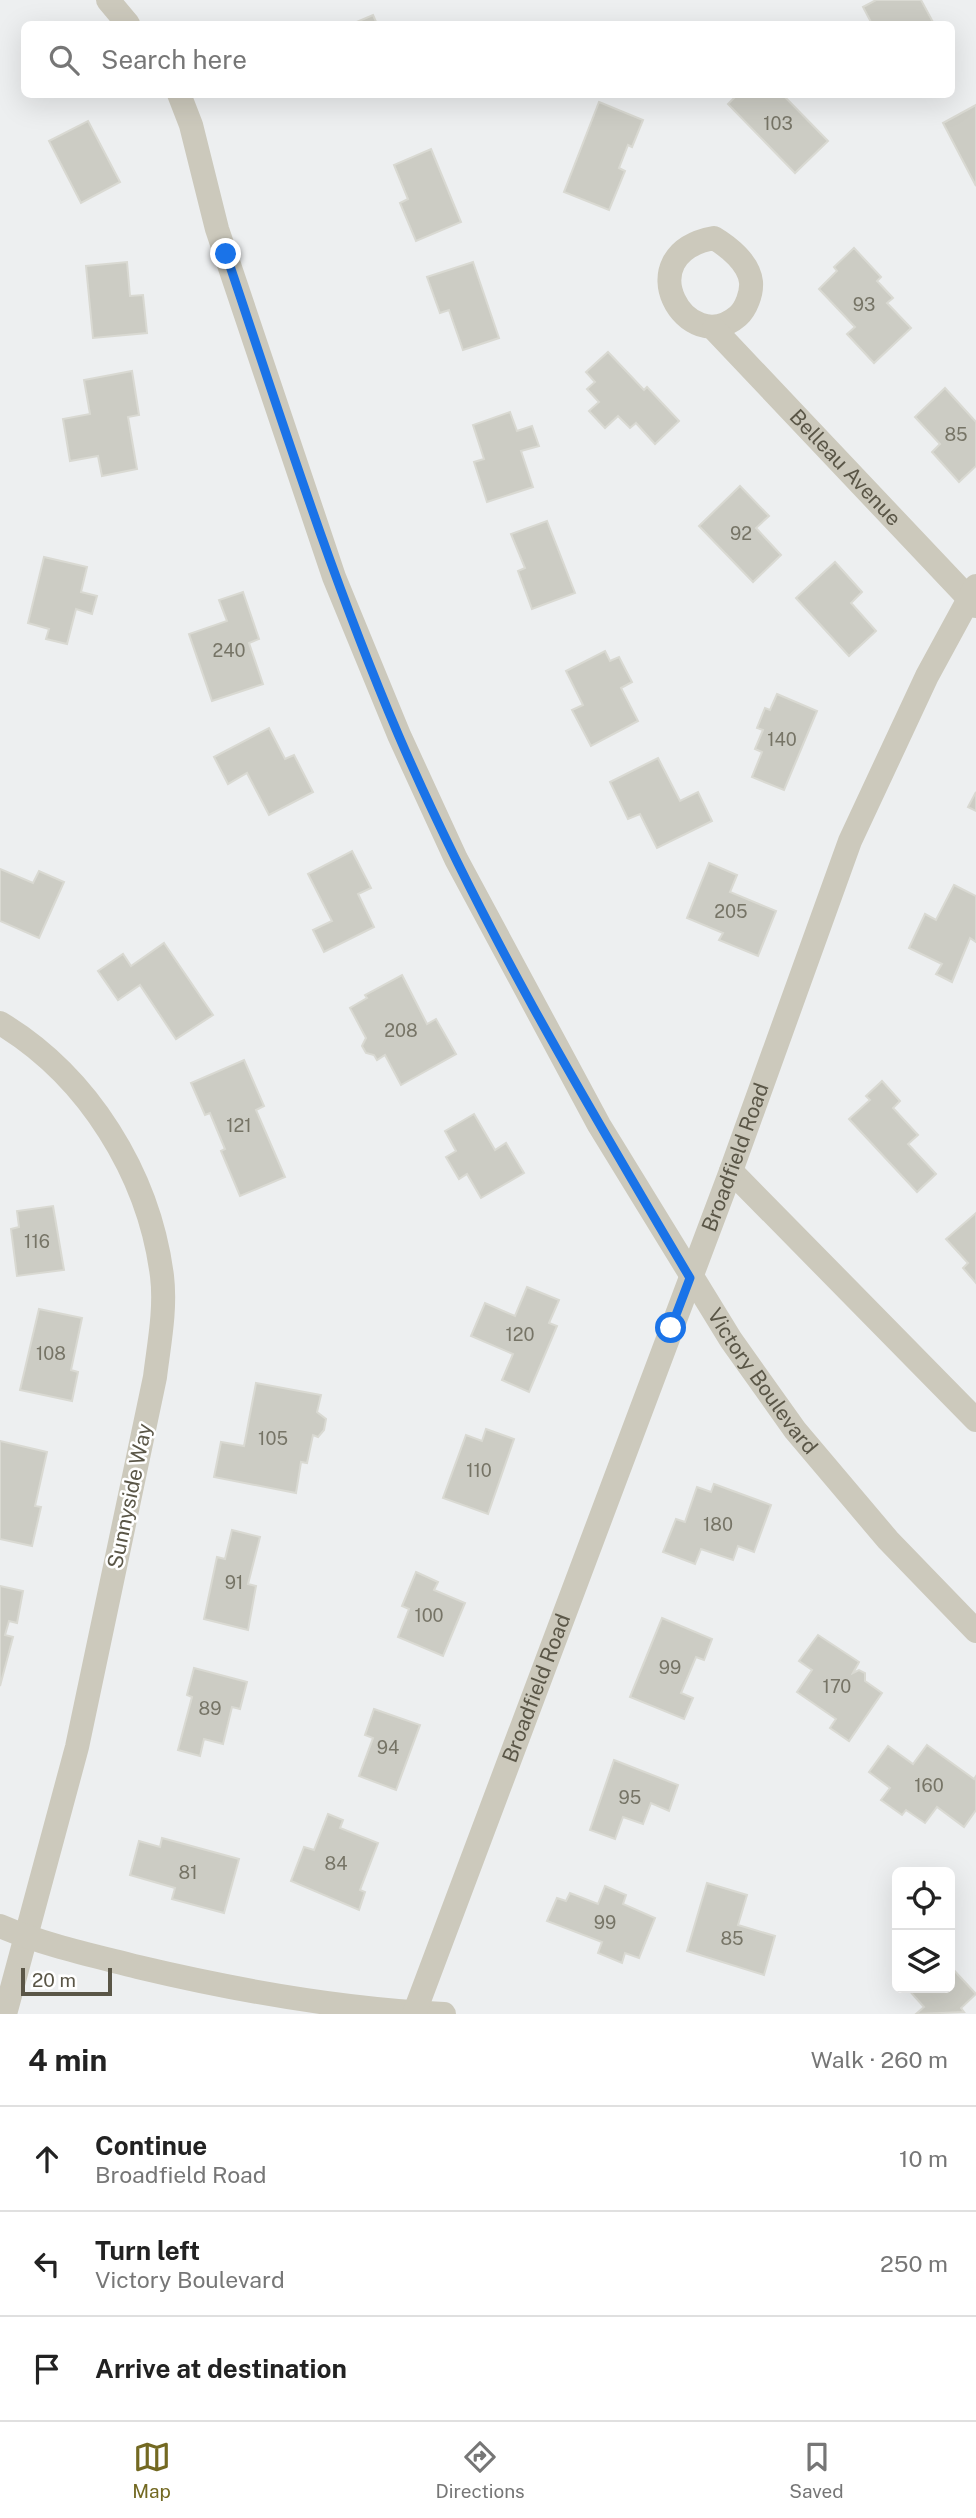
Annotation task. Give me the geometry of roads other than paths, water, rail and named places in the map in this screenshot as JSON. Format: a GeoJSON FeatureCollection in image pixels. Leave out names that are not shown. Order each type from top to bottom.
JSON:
{"type":"FeatureCollection","features":[{"type":"Feature","properties":{"kind":"street"},"geometry":{"type":"LineString","coordinates":[[108,0],[126,21]]}},
{"type":"Feature","properties":{"kind":"street","name":"Victory Boulevard"},"geometry":{"type":"LineString","coordinates":[[181,98],[191,125],[217,229],[334,577],[399,735],[475,896],[599,1125],[690,1278],[795,1430],[888,1540],[976,1632]]}},
{"type":"Feature","properties":{"kind":"street","name":"Belleau Avenue"},"geometry":{"type":"LineString","coordinates":[[714,329],[973,597]]}},
{"type":"Feature","properties":{"kind":"street","name":"Broadfield Road"},"geometry":{"type":"LineString","coordinates":[[414,2013],[731,1171],[850,841],[927,676],[973,597]]}},
{"type":"Feature","properties":{"kind":"street","name":"Sunnyside Way"},"geometry":{"type":"LineString","coordinates":[[0,1023],[30,1041],[66,1075],[101,1119],[127,1161],[148,1217],[162,1276],[162,1318],[155,1377],[77,1746],[5,2014]]}},
{"type":"Feature","properties":{"kind":"street"},"geometry":{"type":"LineString","coordinates":[[731,1171],[976,1420]]}},
{"type":"Feature","properties":{"kind":"street"},"geometry":{"type":"LineString","coordinates":[[0,1926],[27,1937],[218,1986],[323,2003],[444,2014]]}}]}
